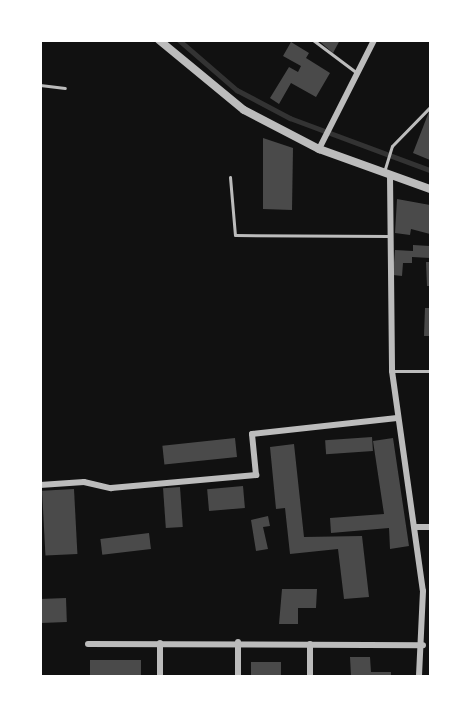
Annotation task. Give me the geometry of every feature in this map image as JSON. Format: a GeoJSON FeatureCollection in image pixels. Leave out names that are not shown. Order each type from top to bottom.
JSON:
{"type":"FeatureCollection","features":[{"type":"Feature","properties":{"kind":"street"},"geometry":{"type":"LineString","coordinates":[[159,40],[244,110],[319,149],[430,189]]}},
{"type":"Feature","properties":{"kind":"street"},"geometry":{"type":"LineString","coordinates":[[319,149],[374,40]]}},
{"type":"Feature","properties":{"kind":"street"},"geometry":{"type":"LineString","coordinates":[[386,175],[392,371],[397,418],[416,527],[423,591],[423,645],[419,676]]}},
{"type":"Feature","properties":{"kind":"street"},"geometry":{"type":"LineString","coordinates":[[40,485],[84,482],[120,487],[256,475],[252,434],[397,418]]}},
{"type":"Feature","properties":{"kind":"street"},"geometry":{"type":"LineString","coordinates":[[416,527],[430,527]]}},
{"type":"Feature","properties":{"kind":"street"},"geometry":{"type":"LineString","coordinates":[[88,644],[238,642],[423,645]]}},
{"type":"Feature","properties":{"kind":"street"},"geometry":{"type":"LineString","coordinates":[[238,642],[238,676]]}},
{"type":"Feature","properties":{"kind":"street"},"geometry":{"type":"LineString","coordinates":[[160,643],[160,676]]}},
{"type":"Feature","properties":{"kind":"street"},"geometry":{"type":"LineString","coordinates":[[310,644],[310,676]]}},
{"type":"Feature","properties":{"kind":"lane"},"geometry":{"type":"LineString","coordinates":[[313,40],[357,73]]}},
{"type":"Feature","properties":{"kind":"lane"},"geometry":{"type":"LineString","coordinates":[[40,85],[65,88]]}},
{"type":"Feature","properties":{"kind":"lane"},"geometry":{"type":"LineString","coordinates":[[386,175],[390,152],[430,107]]}},
{"type":"Feature","properties":{"kind":"lane"},"geometry":{"type":"LineString","coordinates":[[230,177],[235,235],[389,236]]}},
{"type":"Feature","properties":{"kind":"lane"},"geometry":{"type":"LineString","coordinates":[[392,371],[430,371]]}},
{"type":"Feature","properties":{"kind":"building"},"geometry":{"type":"Polygon","coordinates":[[[318,40],[340,40],[333,53],[318,40]]]}},
{"type":"Feature","properties":{"kind":"building"},"geometry":{"type":"Polygon","coordinates":[[[291,42],[309,53],[306,58],[330,73],[316,97],[291,83],[279,104],[270,98],[289,67],[298,72],[301,66],[283,56],[291,42]]]}},
{"type":"Feature","properties":{"kind":"building"},"geometry":{"type":"Polygon","coordinates":[[[430,109],[430,160],[413,153],[430,109]]]}},
{"type":"Feature","properties":{"kind":"building"},"geometry":{"type":"Polygon","coordinates":[[[263,138],[293,148],[292,210],[263,209],[263,138]]]}},
{"type":"Feature","properties":{"kind":"building"},"geometry":{"type":"Polygon","coordinates":[[[397,199],[430,205],[430,234],[411,229],[410,235],[395,233],[397,199]]]}},
{"type":"Feature","properties":{"kind":"building"},"geometry":{"type":"Polygon","coordinates":[[[413,245],[430,246],[430,258],[412,257],[412,263],[403,263],[402,276],[393,275],[395,250],[413,251],[413,245]]]}},
{"type":"Feature","properties":{"kind":"building"},"geometry":{"type":"Polygon","coordinates":[[[426,262],[430,262],[430,286],[427,286],[426,262]]]}},
{"type":"Feature","properties":{"kind":"building"},"geometry":{"type":"Polygon","coordinates":[[[425,308],[430,308],[430,336],[424,336],[425,308]]]}},
{"type":"Feature","properties":{"kind":"building"},"geometry":{"type":"Polygon","coordinates":[[[372,437],[373,451],[326,454],[325,440],[372,437]]]}},
{"type":"Feature","properties":{"kind":"building"},"geometry":{"type":"Polygon","coordinates":[[[235,438],[237,457],[164,465],[162,446],[235,438]]]}},
{"type":"Feature","properties":{"kind":"building"},"geometry":{"type":"Polygon","coordinates":[[[393,438],[409,546],[390,549],[389,528],[331,533],[330,518],[384,514],[373,441],[393,438]]]}},
{"type":"Feature","properties":{"kind":"building"},"geometry":{"type":"Polygon","coordinates":[[[294,444],[304,537],[362,536],[369,597],[344,599],[338,549],[290,554],[285,508],[276,509],[270,447],[294,444]]]}},
{"type":"Feature","properties":{"kind":"building"},"geometry":{"type":"Polygon","coordinates":[[[243,486],[245,508],[209,511],[207,489],[243,486]]]}},
{"type":"Feature","properties":{"kind":"building"},"geometry":{"type":"Polygon","coordinates":[[[180,487],[183,527],[166,528],[163,488],[180,487]]]}},
{"type":"Feature","properties":{"kind":"building"},"geometry":{"type":"Polygon","coordinates":[[[74,489],[77,554],[45,556],[42,491],[74,489]]]}},
{"type":"Feature","properties":{"kind":"building"},"geometry":{"type":"Polygon","coordinates":[[[268,516],[270,526],[263,527],[268,549],[256,551],[251,520],[268,516]]]}},
{"type":"Feature","properties":{"kind":"building"},"geometry":{"type":"Polygon","coordinates":[[[149,533],[151,549],[102,555],[100,539],[149,533]]]}},
{"type":"Feature","properties":{"kind":"building"},"geometry":{"type":"Polygon","coordinates":[[[282,589],[317,589],[316,608],[298,608],[298,624],[279,624],[282,589]]]}},
{"type":"Feature","properties":{"kind":"building"},"geometry":{"type":"Polygon","coordinates":[[[66,598],[67,622],[41,623],[40,599],[66,598]]]}},
{"type":"Feature","properties":{"kind":"building"},"geometry":{"type":"Polygon","coordinates":[[[350,657],[370,657],[371,672],[391,672],[391,676],[351,676],[350,657]]]}},
{"type":"Feature","properties":{"kind":"building"},"geometry":{"type":"Polygon","coordinates":[[[90,660],[141,660],[141,676],[90,676],[90,660]]]}},
{"type":"Feature","properties":{"kind":"building"},"geometry":{"type":"Polygon","coordinates":[[[251,662],[281,662],[281,676],[251,676],[251,662]]]}},
{"type":"Feature","properties":{"kind":"waterway"},"geometry":{"type":"LineString","coordinates":[[179,40],[237,90],[290,118],[430,170]]}}]}
